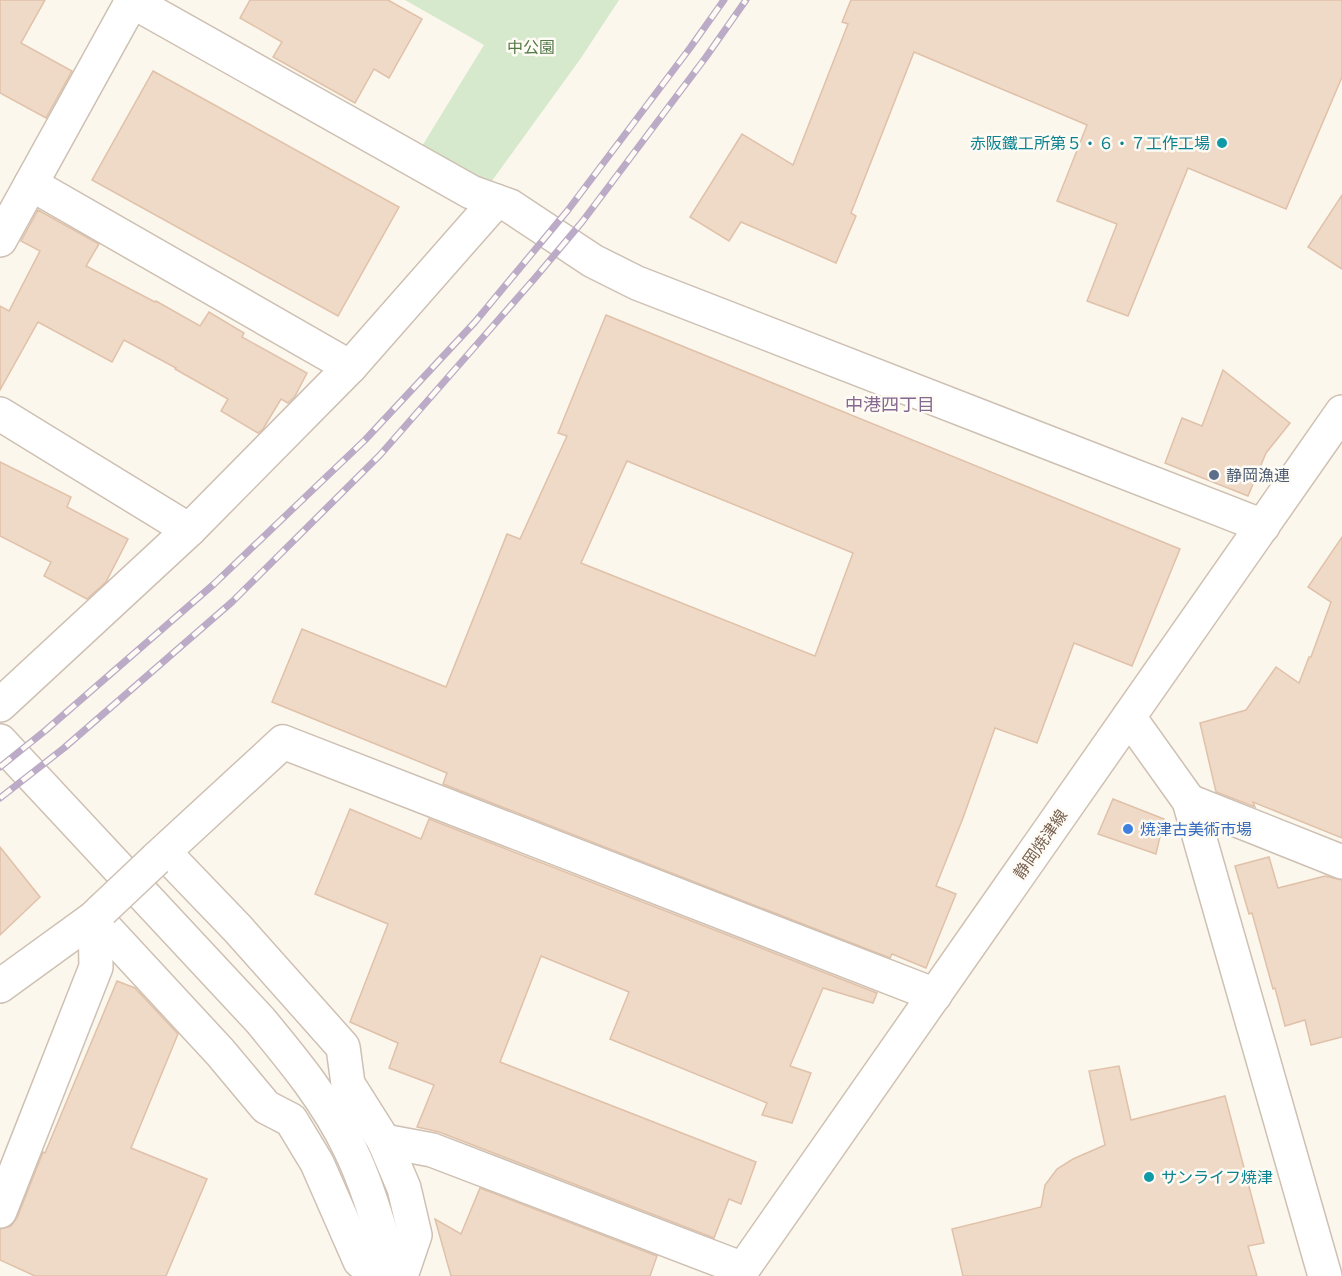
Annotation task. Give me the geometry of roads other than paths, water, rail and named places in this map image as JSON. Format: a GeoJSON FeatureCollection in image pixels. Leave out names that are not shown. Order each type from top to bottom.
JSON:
{"type":"FeatureCollection","features":[{"type":"Feature","properties":{"kind":"street"},"geometry":{"type":"LineString","coordinates":[[0,240],[131,1],[471,192],[510,206],[593,261],[637,284],[1263,526]]}},
{"type":"Feature","properties":{"kind":"street"},"geometry":{"type":"LineString","coordinates":[[30,184],[350,366]]}},
{"type":"Feature","properties":{"kind":"street"},"geometry":{"type":"LineString","coordinates":[[6,692],[189,530],[350,366],[496,201]]}},
{"type":"Feature","properties":{"kind":"street","name":"静岡焼津線"},"geometry":{"type":"LineString","coordinates":[[740,1272],[1342,412]]}},
{"type":"Feature","properties":{"kind":"street"},"geometry":{"type":"LineString","coordinates":[[0,414],[189,530]]}},
{"type":"Feature","properties":{"kind":"street"},"geometry":{"type":"LineString","coordinates":[[1129,717],[1189,801],[1325,1276]]}},
{"type":"Feature","properties":{"kind":"street"},"geometry":{"type":"LineString","coordinates":[[0,741],[252,1012],[297,1064],[325,1105],[350,1150],[375,1213],[394,1276]]}},
{"type":"Feature","properties":{"kind":"street"},"geometry":{"type":"LineString","coordinates":[[0,986],[98,913],[283,742],[935,995]]}},
{"type":"Feature","properties":{"kind":"street"},"geometry":{"type":"LineString","coordinates":[[1189,801],[1342,862]]}},
{"type":"Feature","properties":{"kind":"street"},"geometry":{"type":"LineString","coordinates":[[160,856],[238,929],[343,1047],[348,1084],[384,1141],[404,1188],[415,1235],[401,1276]]}},
{"type":"Feature","properties":{"kind":"street"},"geometry":{"type":"LineString","coordinates":[[0,1211],[96,967],[98,913]]}},
{"type":"Feature","properties":{"kind":"street"},"geometry":{"type":"LineString","coordinates":[[98,913],[266,1107],[291,1120],[317,1162],[360,1261],[381,1276]]}},
{"type":"Feature","properties":{"kind":"street"},"geometry":{"type":"LineString","coordinates":[[384,1141],[432,1150],[740,1272]]}},
{"type":"Feature","properties":{"kind":"railway"},"geometry":{"type":"LineString","coordinates":[[0,767],[214,584],[365,440],[475,322],[568,210],[724,0]]}},
{"type":"Feature","properties":{"kind":"railway"},"geometry":{"type":"LineString","coordinates":[[0,798],[64,748],[232,602],[380,455],[582,222],[746,0]]}},
{"type":"Feature","properties":{"kind":"place","name":"赤阪鐵工所第５・６・７工作工場"},"geometry":{"type":"Point","coordinates":[1222,143]}},
{"type":"Feature","properties":{"kind":"place","name":"静岡漁連"},"geometry":{"type":"Point","coordinates":[1214,475]}},
{"type":"Feature","properties":{"kind":"place","name":"焼津古美術市場"},"geometry":{"type":"Point","coordinates":[1128,829]}},
{"type":"Feature","properties":{"kind":"place","name":"サンライフ焼津"},"geometry":{"type":"Point","coordinates":[1149,1177]}},
{"type":"Feature","properties":{"kind":"district","name":"中港四丁目"},"geometry":{"type":"Point","coordinates":[890,405]}},
{"type":"Feature","properties":{"kind":"park label","name":"中公園"},"geometry":{"type":"Point","coordinates":[531,47]}}]}
